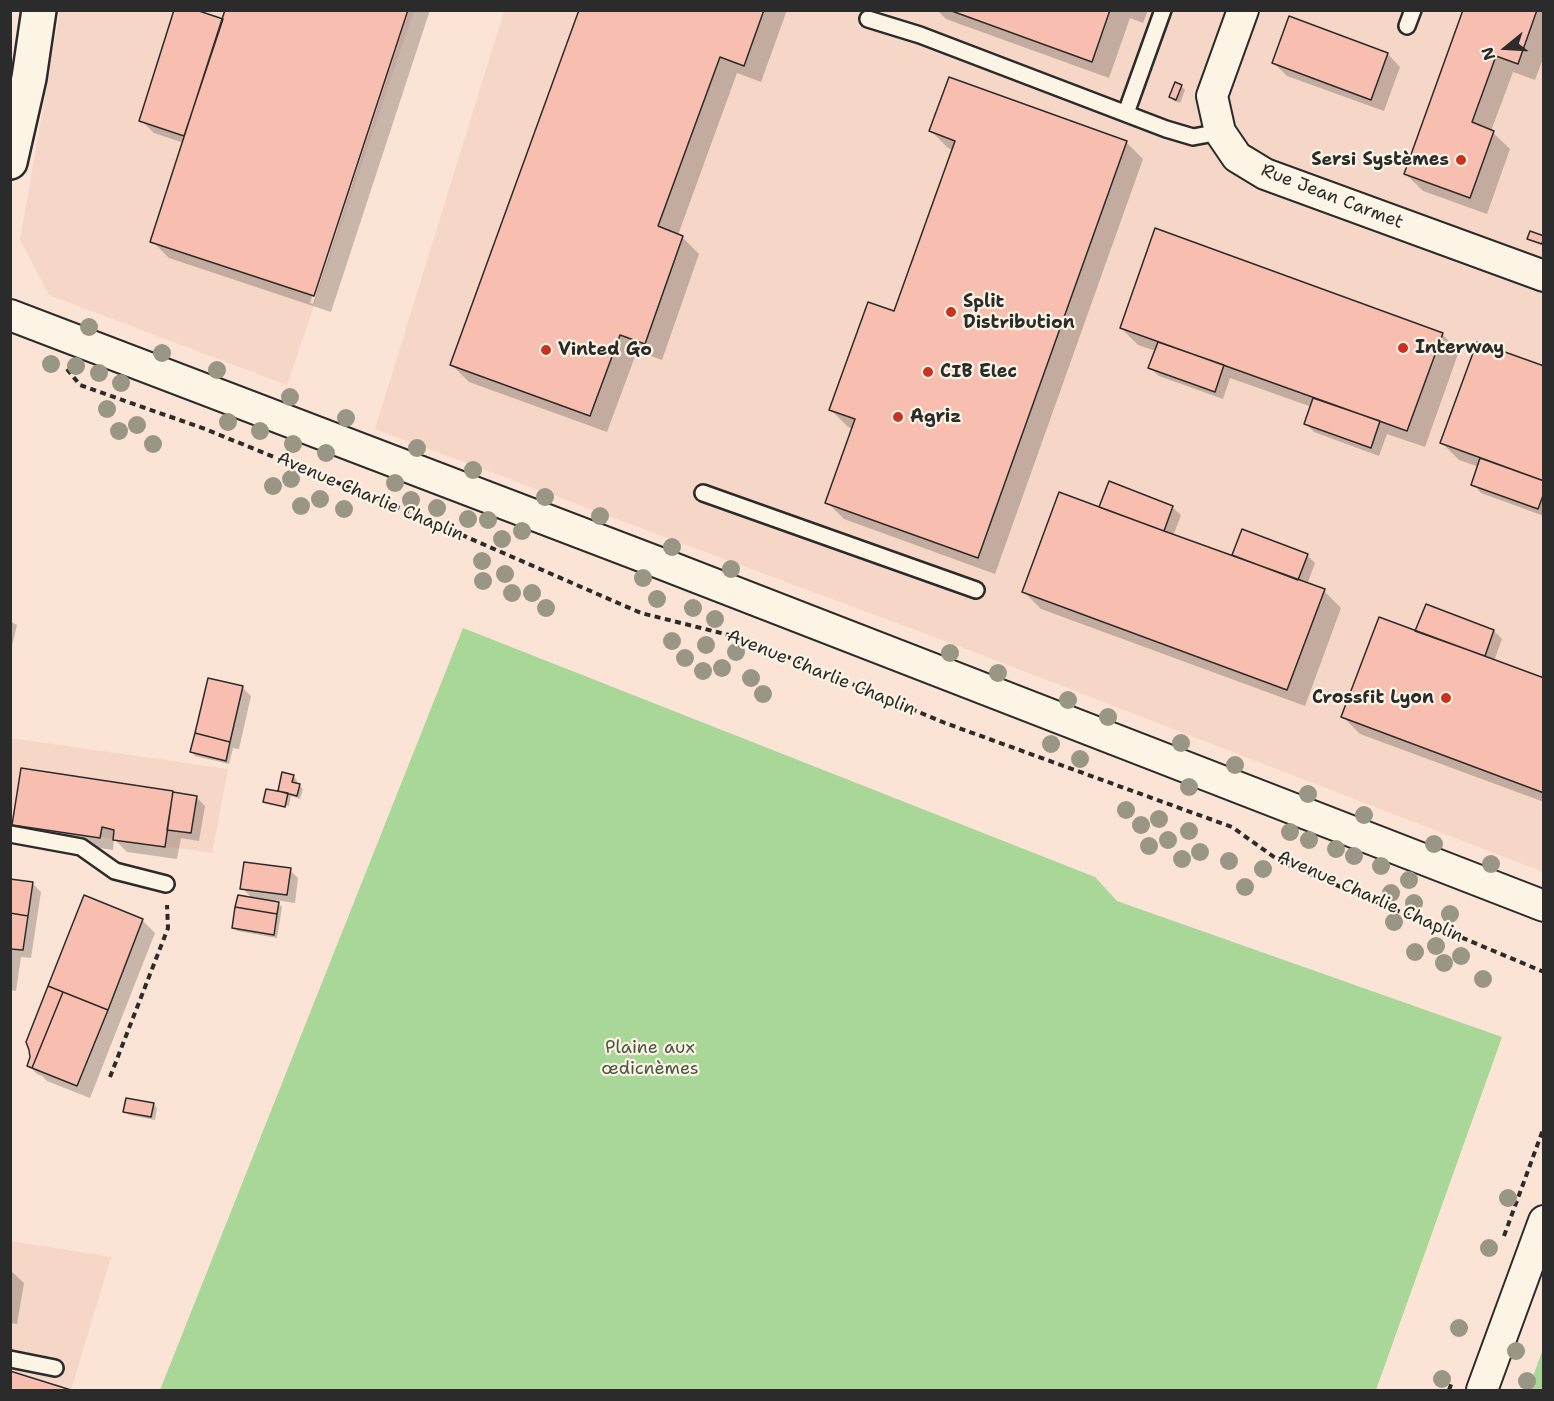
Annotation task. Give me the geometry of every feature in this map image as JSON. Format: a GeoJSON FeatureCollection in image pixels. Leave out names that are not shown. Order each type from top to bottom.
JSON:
{"type":"FeatureCollection","features":[{"type":"Feature","properties":{"kind":"street"},"geometry":{"type":"LineString","coordinates":[[10,162],[29,78],[39,10]]}},
{"type":"Feature","properties":{"kind":"street","name":"Rue Jean Carmet"},"geometry":{"type":"LineString","coordinates":[[1243,10],[1212,96],[1220,132],[1237,157],[1265,174],[1544,276]]}},
{"type":"Feature","properties":{"kind":"street"},"geometry":{"type":"LineString","coordinates":[[10,315],[643,556],[1544,906]]}},
{"type":"Feature","properties":{"kind":"street"},"geometry":{"type":"LineString","coordinates":[[1482,1390],[1544,1221]]}},
{"type":"Feature","properties":{"kind":"lane"},"geometry":{"type":"LineString","coordinates":[[1126,113],[1163,10]]}},
{"type":"Feature","properties":{"kind":"lane"},"geometry":{"type":"LineString","coordinates":[[1407,26],[1413,10]]}},
{"type":"Feature","properties":{"kind":"lane"},"geometry":{"type":"LineString","coordinates":[[868,19],[920,35],[1167,129],[1193,137],[1220,132]]}},
{"type":"Feature","properties":{"kind":"lane"},"geometry":{"type":"LineString","coordinates":[[703,493],[976,590]]}},
{"type":"Feature","properties":{"kind":"lane"},"geometry":{"type":"LineString","coordinates":[[10,834],[81,847],[115,871],[166,884]]}},
{"type":"Feature","properties":{"kind":"lane"},"geometry":{"type":"LineString","coordinates":[[10,1359],[55,1368]]}},
{"type":"Feature","properties":{"kind":"path","name":"Avenue Charlie Chaplin"},"geometry":{"type":"LineString","coordinates":[[65,366],[80,385],[205,429],[389,503],[641,614],[745,639],[945,723],[1232,827],[1281,861],[1544,972]]}},
{"type":"Feature","properties":{"kind":"path"},"geometry":{"type":"LineString","coordinates":[[110,1077],[168,928],[166,884]]}},
{"type":"Feature","properties":{"kind":"shaded area"},"geometry":{"type":"Polygon","coordinates":[[[60,11],[414,11],[287,385],[49,295],[20,240],[60,11]]]}},
{"type":"Feature","properties":{"kind":"shaded area"},"geometry":{"type":"Polygon","coordinates":[[[504,11],[1543,11],[1543,872],[969,650],[375,429],[504,11]]]}},
{"type":"Feature","properties":{"kind":"shaded area"},"geometry":{"type":"Polygon","coordinates":[[[10,738],[228,769],[212,853],[11,824],[10,738]]]}},
{"type":"Feature","properties":{"kind":"shaded area"},"geometry":{"type":"Polygon","coordinates":[[[10,1241],[111,1257],[71,1390],[11,1390],[10,1241]]]}},
{"type":"Feature","properties":{"kind":"green space","name":"Plaine aux œdicnèmes"},"geometry":{"type":"Polygon","coordinates":[[[463,628],[1095,877],[1117,901],[1502,1037],[1376,1390],[160,1390],[463,628]]]}},
{"type":"Feature","properties":{"kind":"green space"},"geometry":{"type":"Polygon","coordinates":[[[1543,1349],[1543,1390],[1528,1390],[1543,1349]]]}},
{"type":"Feature","properties":{"kind":"building"},"geometry":{"type":"Polygon","coordinates":[[[174,10],[196,10],[223,19],[184,136],[139,121],[174,10]]]}},
{"type":"Feature","properties":{"kind":"building"},"geometry":{"type":"Polygon","coordinates":[[[225,10],[408,10],[314,296],[150,242],[225,10]]]}},
{"type":"Feature","properties":{"kind":"building"},"geometry":{"type":"Polygon","coordinates":[[[579,10],[764,10],[744,66],[720,57],[658,226],[683,236],[645,344],[620,335],[590,416],[450,365],[579,10]]]}},
{"type":"Feature","properties":{"kind":"building"},"geometry":{"type":"Polygon","coordinates":[[[949,10],[1110,10],[1092,62],[949,10]]]}},
{"type":"Feature","properties":{"kind":"building"},"geometry":{"type":"Polygon","coordinates":[[[1463,10],[1537,10],[1518,64],[1496,56],[1472,122],[1494,131],[1470,198],[1404,174],[1463,10]]]}},
{"type":"Feature","properties":{"kind":"building"},"geometry":{"type":"Polygon","coordinates":[[[1289,16],[1388,53],[1371,100],[1272,63],[1289,16]]]}},
{"type":"Feature","properties":{"kind":"building"},"geometry":{"type":"Polygon","coordinates":[[[949,77],[1127,141],[978,558],[825,503],[855,419],[829,410],[868,302],[894,311],[955,141],[929,131],[949,77]]]}},
{"type":"Feature","properties":{"kind":"building"},"geometry":{"type":"Polygon","coordinates":[[[1175,82],[1182,85],[1176,100],[1169,97],[1175,82]]]}},
{"type":"Feature","properties":{"kind":"building"},"geometry":{"type":"Polygon","coordinates":[[[1155,228],[1443,333],[1407,431],[1120,328],[1155,228]]]}},
{"type":"Feature","properties":{"kind":"building"},"geometry":{"type":"Polygon","coordinates":[[[1530,231],[1544,236],[1542,244],[1527,239],[1530,231]]]}},
{"type":"Feature","properties":{"kind":"building"},"geometry":{"type":"Polygon","coordinates":[[[1158,342],[1224,365],[1215,392],[1148,368],[1158,342]]]}},
{"type":"Feature","properties":{"kind":"building"},"geometry":{"type":"Polygon","coordinates":[[[1477,342],[1544,366],[1544,481],[1440,443],[1477,342]]]}},
{"type":"Feature","properties":{"kind":"building"},"geometry":{"type":"Polygon","coordinates":[[[1313,398],[1380,421],[1371,448],[1304,424],[1313,398]]]}},
{"type":"Feature","properties":{"kind":"building"},"geometry":{"type":"Polygon","coordinates":[[[1480,458],[1544,481],[1544,493],[1538,509],[1471,485],[1480,458]]]}},
{"type":"Feature","properties":{"kind":"building"},"geometry":{"type":"Polygon","coordinates":[[[1109,481],[1173,506],[1164,531],[1099,507],[1109,481]]]}},
{"type":"Feature","properties":{"kind":"building"},"geometry":{"type":"Polygon","coordinates":[[[1059,492],[1325,589],[1287,690],[1022,592],[1059,492]]]}},
{"type":"Feature","properties":{"kind":"building"},"geometry":{"type":"Polygon","coordinates":[[[1242,529],[1308,554],[1298,580],[1232,555],[1242,529]]]}},
{"type":"Feature","properties":{"kind":"building","name":"Crossfit Lyon"},"geometry":{"type":"Polygon","coordinates":[[[1426,604],[1494,630],[1485,656],[1415,631],[1426,604]]]}},
{"type":"Feature","properties":{"kind":"building","name":"Crossfit Lyon"},"geometry":{"type":"Polygon","coordinates":[[[1379,617],[1544,678],[1544,793],[1341,717],[1379,617]]]}},
{"type":"Feature","properties":{"kind":"building"},"geometry":{"type":"Polygon","coordinates":[[[208,678],[243,686],[230,742],[195,733],[208,678]]]}},
{"type":"Feature","properties":{"kind":"building"},"geometry":{"type":"Polygon","coordinates":[[[195,733],[230,742],[226,761],[190,752],[195,733]]]}},
{"type":"Feature","properties":{"kind":"building"},"geometry":{"type":"Polygon","coordinates":[[[21,768],[173,791],[165,847],[113,840],[114,830],[102,827],[100,838],[12,825],[21,768]]]}},
{"type":"Feature","properties":{"kind":"building"},"geometry":{"type":"Polygon","coordinates":[[[282,772],[294,775],[292,782],[300,784],[297,796],[278,791],[282,772]]]}},
{"type":"Feature","properties":{"kind":"building"},"geometry":{"type":"Polygon","coordinates":[[[266,789],[288,793],[285,807],[263,802],[266,789]]]}},
{"type":"Feature","properties":{"kind":"building"},"geometry":{"type":"Polygon","coordinates":[[[173,792],[197,796],[191,833],[167,830],[173,792]]]}},
{"type":"Feature","properties":{"kind":"building"},"geometry":{"type":"Polygon","coordinates":[[[244,862],[291,868],[287,895],[240,889],[244,862]]]}},
{"type":"Feature","properties":{"kind":"building"},"geometry":{"type":"Polygon","coordinates":[[[10,879],[33,882],[28,916],[10,913],[10,879]]]}},
{"type":"Feature","properties":{"kind":"building"},"geometry":{"type":"Polygon","coordinates":[[[84,895],[143,919],[108,1010],[48,986],[84,895]]]}},
{"type":"Feature","properties":{"kind":"building"},"geometry":{"type":"Polygon","coordinates":[[[238,895],[279,902],[277,914],[235,907],[238,895]]]}},
{"type":"Feature","properties":{"kind":"building"},"geometry":{"type":"Polygon","coordinates":[[[235,907],[277,914],[274,935],[232,928],[235,907]]]}},
{"type":"Feature","properties":{"kind":"building"},"geometry":{"type":"Polygon","coordinates":[[[10,913],[28,916],[23,950],[10,949],[10,913]]]}},
{"type":"Feature","properties":{"kind":"building"},"geometry":{"type":"Polygon","coordinates":[[[48,986],[63,992],[32,1068],[27,1066],[30,1057],[26,1042],[48,986]]]}},
{"type":"Feature","properties":{"kind":"building"},"geometry":{"type":"Polygon","coordinates":[[[63,992],[108,1010],[77,1086],[32,1068],[63,992]]]}},
{"type":"Feature","properties":{"kind":"building"},"geometry":{"type":"Polygon","coordinates":[[[126,1098],[154,1103],[151,1117],[123,1112],[126,1098]]]}},
{"type":"Feature","properties":{"kind":"building"},"geometry":{"type":"Polygon","coordinates":[[[10,1371],[71,1390],[10,1390],[10,1371]]]}},
{"type":"Feature","properties":{"kind":"place","name":"Sersi Systèmes"},"geometry":{"type":"Point","coordinates":[1461,160]}},
{"type":"Feature","properties":{"kind":"place","name":"Split Distribution"},"geometry":{"type":"Point","coordinates":[951,312]}},
{"type":"Feature","properties":{"kind":"place","name":"Interway"},"geometry":{"type":"Point","coordinates":[1403,348]}},
{"type":"Feature","properties":{"kind":"place","name":"Vinted Go"},"geometry":{"type":"Point","coordinates":[546,350]}},
{"type":"Feature","properties":{"kind":"place","name":"CIB Elec"},"geometry":{"type":"Point","coordinates":[928,372]}},
{"type":"Feature","properties":{"kind":"place","name":"Agriz"},"geometry":{"type":"Point","coordinates":[898,417]}},
{"type":"Feature","properties":{"kind":"place","name":"Crossfit Lyon"},"geometry":{"type":"Point","coordinates":[1446,698]}}]}
